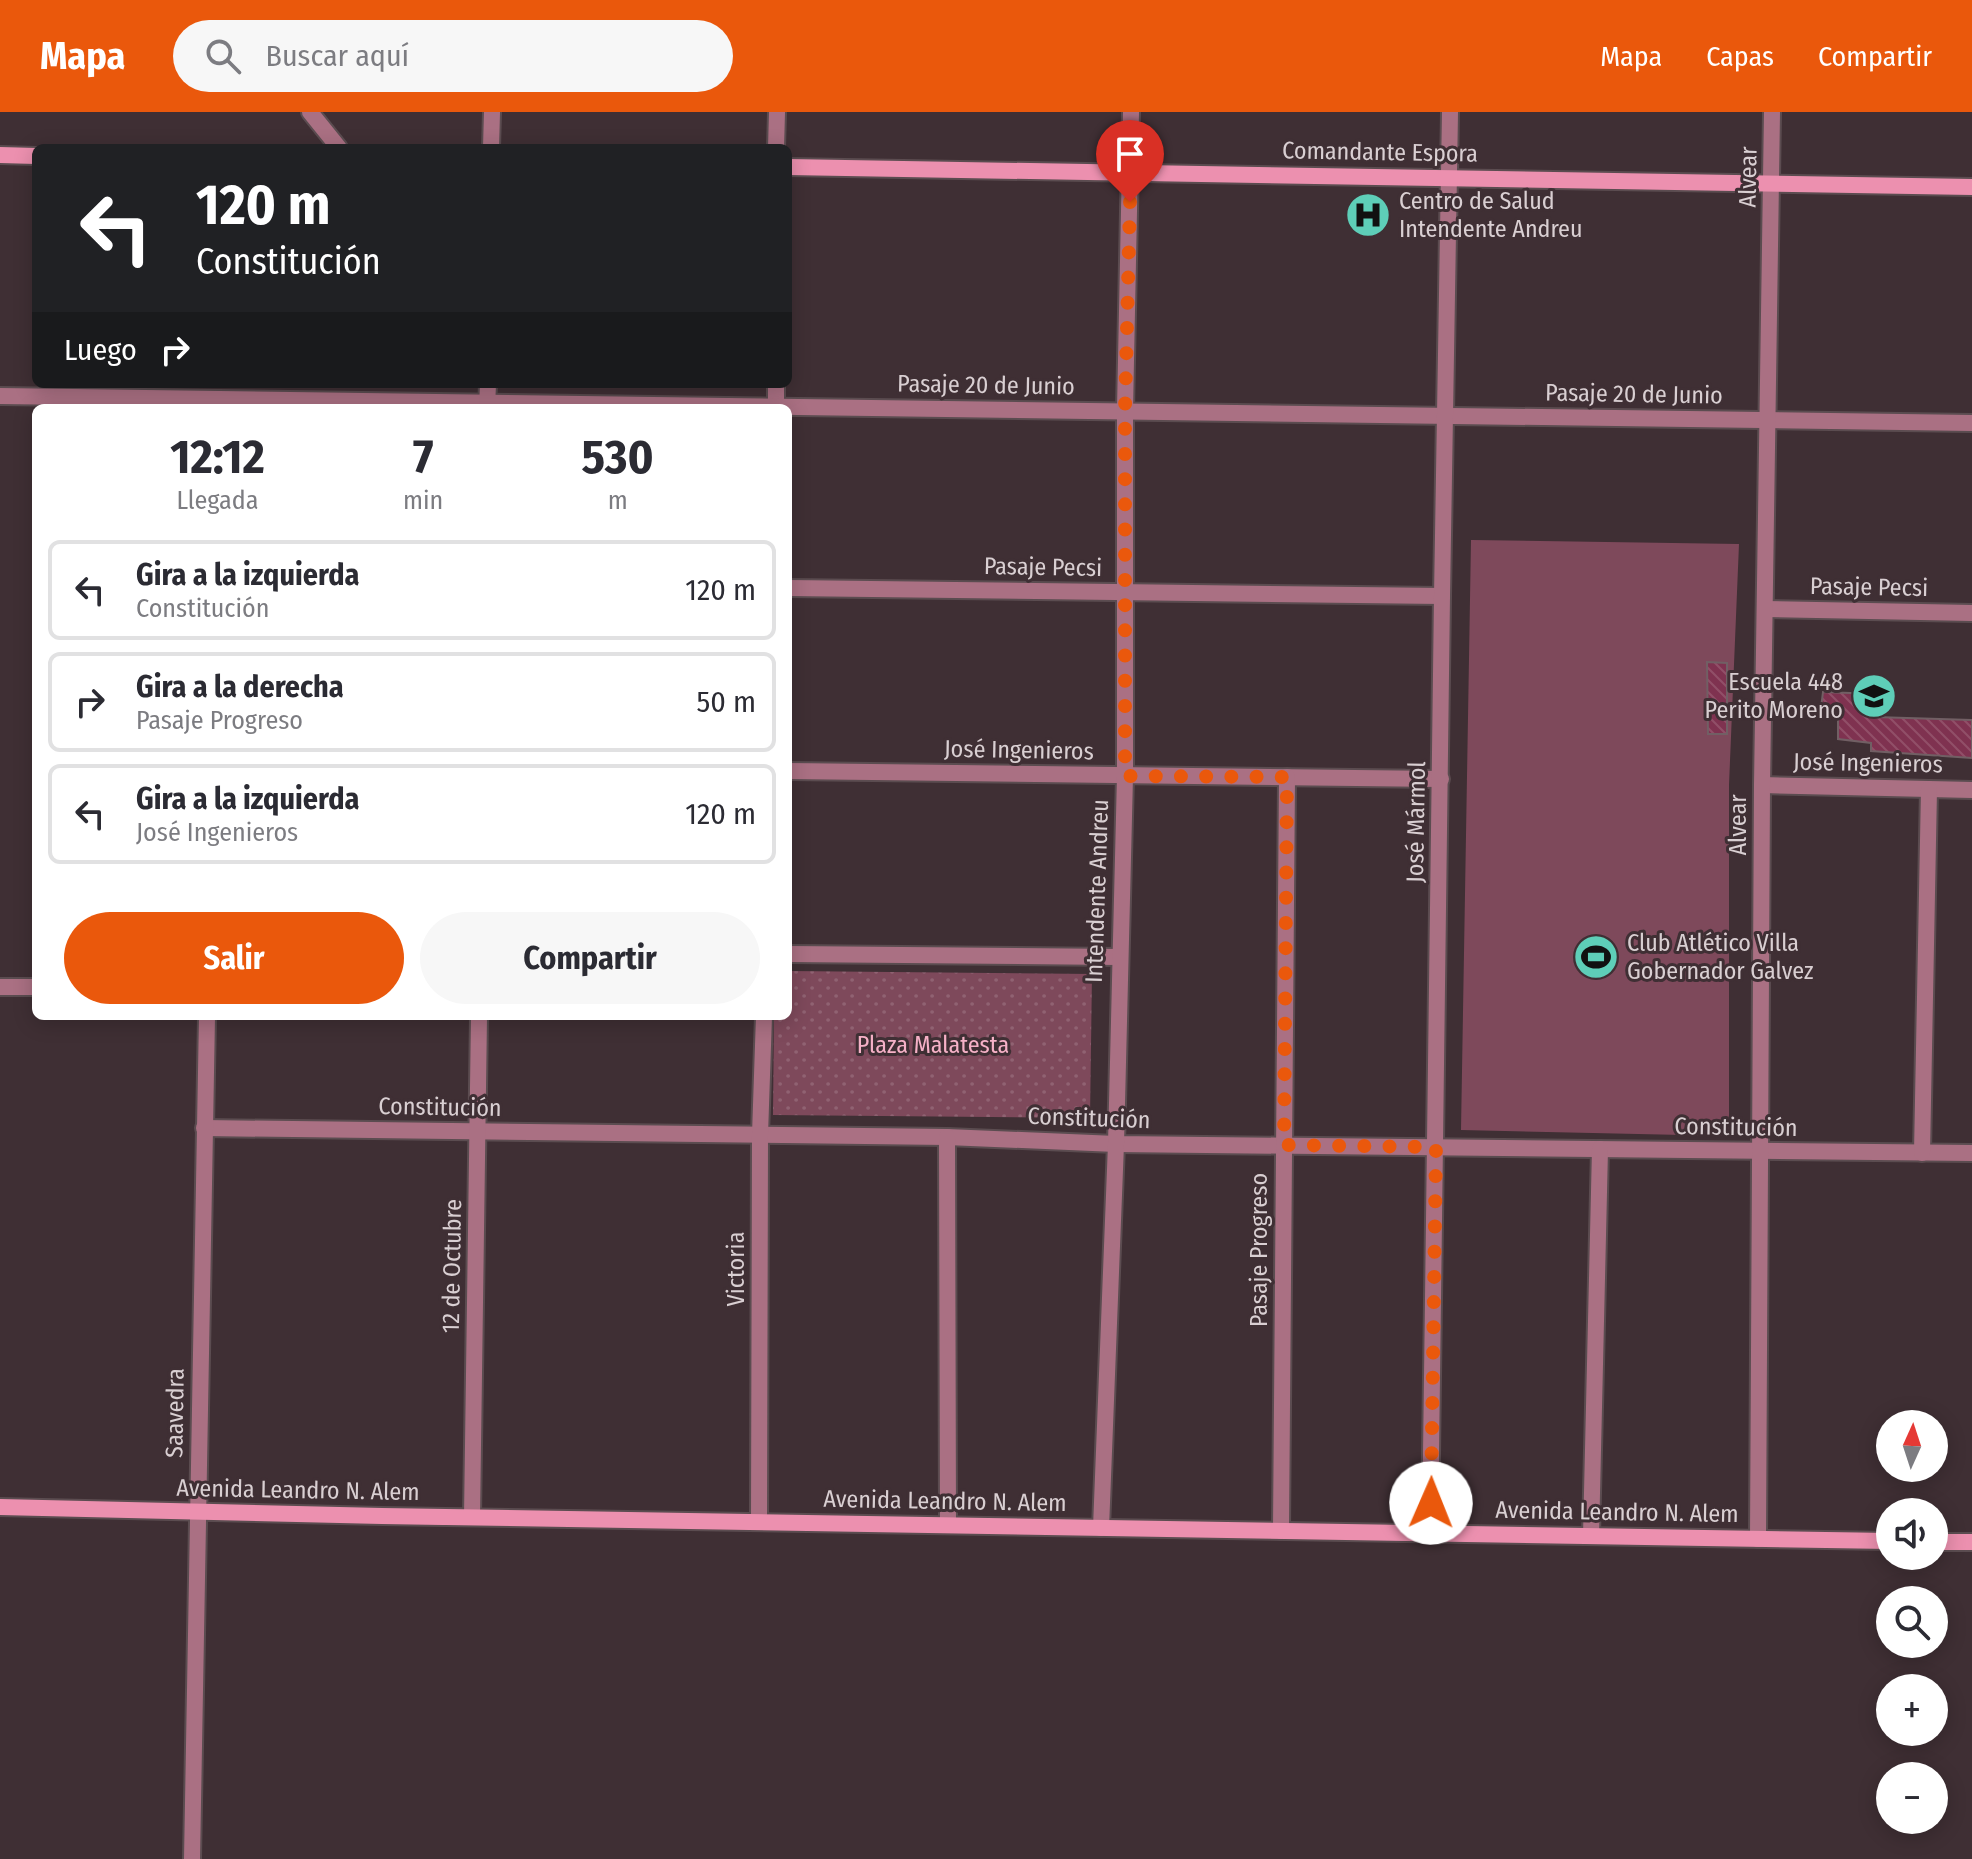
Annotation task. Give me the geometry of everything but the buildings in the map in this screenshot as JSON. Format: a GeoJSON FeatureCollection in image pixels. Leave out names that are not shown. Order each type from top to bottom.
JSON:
{"type":"FeatureCollection","features":[{"type":"Feature","properties":{"kind":"street"},"geometry":{"type":"LineString","coordinates":[[310,112],[336,144]]}},
{"type":"Feature","properties":{"kind":"street"},"geometry":{"type":"LineString","coordinates":[[491,144],[492,112]]}},
{"type":"Feature","properties":{"kind":"street"},"geometry":{"type":"LineString","coordinates":[[776,144],[777,112]]}},
{"type":"Feature","properties":{"kind":"street","name":"Intendente Andreu"},"geometry":{"type":"LineString","coordinates":[[1101,1528],[1116,1144],[1125,776],[1125,410],[1131,112]]}},
{"type":"Feature","properties":{"kind":"street","name":"José Mármol"},"geometry":{"type":"LineString","coordinates":[[1430,1533],[1450,112]]}},
{"type":"Feature","properties":{"kind":"street","name":"Alvear"},"geometry":{"type":"LineString","coordinates":[[1758,1539],[1762,785],[1772,112]]}},
{"type":"Feature","properties":{"kind":"street"},"geometry":{"type":"LineString","coordinates":[[0,155],[32,156]]}},
{"type":"Feature","properties":{"kind":"street","name":"Comandante Espora"},"geometry":{"type":"LineString","coordinates":[[792,167],[1972,187]]}},
{"type":"Feature","properties":{"kind":"street","name":"Pasaje 20 de Junio"},"geometry":{"type":"LineString","coordinates":[[0,396],[215,397],[454,404]]}},
{"type":"Feature","properties":{"kind":"street","name":"Pasaje 20 de Junio"},"geometry":{"type":"LineString","coordinates":[[792,407],[1972,423]]}},
{"type":"Feature","properties":{"kind":"street","name":"Pasaje Pecsi"},"geometry":{"type":"LineString","coordinates":[[792,588],[1442,596]]}},
{"type":"Feature","properties":{"kind":"street","name":"Pasaje Pecsi"},"geometry":{"type":"LineString","coordinates":[[1765,609],[1972,613]]}},
{"type":"Feature","properties":{"kind":"street","name":"José Ingenieros"},"geometry":{"type":"LineString","coordinates":[[792,771],[1441,779]]}},
{"type":"Feature","properties":{"kind":"street","name":"Pasaje Progreso"},"geometry":{"type":"LineString","coordinates":[[1281,1531],[1287,777]]}},
{"type":"Feature","properties":{"kind":"street","name":"José Ingenieros"},"geometry":{"type":"LineString","coordinates":[[1762,785],[1972,790]]}},
{"type":"Feature","properties":{"kind":"street"},"geometry":{"type":"LineString","coordinates":[[1922,1153],[1929,789]]}},
{"type":"Feature","properties":{"kind":"street"},"geometry":{"type":"LineString","coordinates":[[792,954],[1119,957]]}},
{"type":"Feature","properties":{"kind":"street"},"geometry":{"type":"LineString","coordinates":[[0,987],[32,987]]}},
{"type":"Feature","properties":{"kind":"street","name":"Saavedra"},"geometry":{"type":"LineString","coordinates":[[192,1859],[207,1020]]}},
{"type":"Feature","properties":{"kind":"street","name":"12 de Octubre"},"geometry":{"type":"LineString","coordinates":[[472,1517],[479,1020]]}},
{"type":"Feature","properties":{"kind":"street","name":"Victoria"},"geometry":{"type":"LineString","coordinates":[[759,1522],[760,1135],[764,1020]]}},
{"type":"Feature","properties":{"kind":"street","name":"Constitución"},"geometry":{"type":"LineString","coordinates":[[204,1128],[947,1137],[1116,1144],[1972,1153]]}},
{"type":"Feature","properties":{"kind":"street"},"geometry":{"type":"LineString","coordinates":[[947,1137],[948,1525]]}},
{"type":"Feature","properties":{"kind":"street"},"geometry":{"type":"LineString","coordinates":[[1591,1536],[1600,1149]]}},
{"type":"Feature","properties":{"kind":"street","name":"Avenida Leandro N. Alem"},"geometry":{"type":"LineString","coordinates":[[0,1507],[1876,1541]]}},
{"type":"Feature","properties":{"kind":"street"},"geometry":{"type":"LineString","coordinates":[[1948,1542],[1972,1542]]}},
{"type":"Feature","properties":{"kind":"green space","name":"Club Atlético Villa Gobernador Galvez"},"geometry":{"type":"Polygon","coordinates":[[[1471,540],[1739,544],[1729,785],[1729,1136],[1461,1130],[1471,540]]]}},
{"type":"Feature","properties":{"kind":"green space","name":"Plaza Malatesta"},"geometry":{"type":"Polygon","coordinates":[[[792,971],[1092,974],[1090,1118],[773,1115],[774,1020],[792,1020],[792,971]]]}},
{"type":"Feature","properties":{"kind":"place","name":"Centro de Salud Intendente Andreu"},"geometry":{"type":"Point","coordinates":[1368,215]}},
{"type":"Feature","properties":{"kind":"place","name":"Escuela 448 Perito Moreno"},"geometry":{"type":"Point","coordinates":[1874,696]}},
{"type":"Feature","properties":{"kind":"place","name":"Club Atlético Villa Gobernador Galvez"},"geometry":{"type":"Point","coordinates":[1596,957]}},
{"type":"Feature","properties":{"kind":"route"},"geometry":{"type":"LineString","coordinates":[[1130,202],[1125,410],[1125,776],[1287,777],[1284,1145],[1436,1147],[1431,1503]]}}]}
